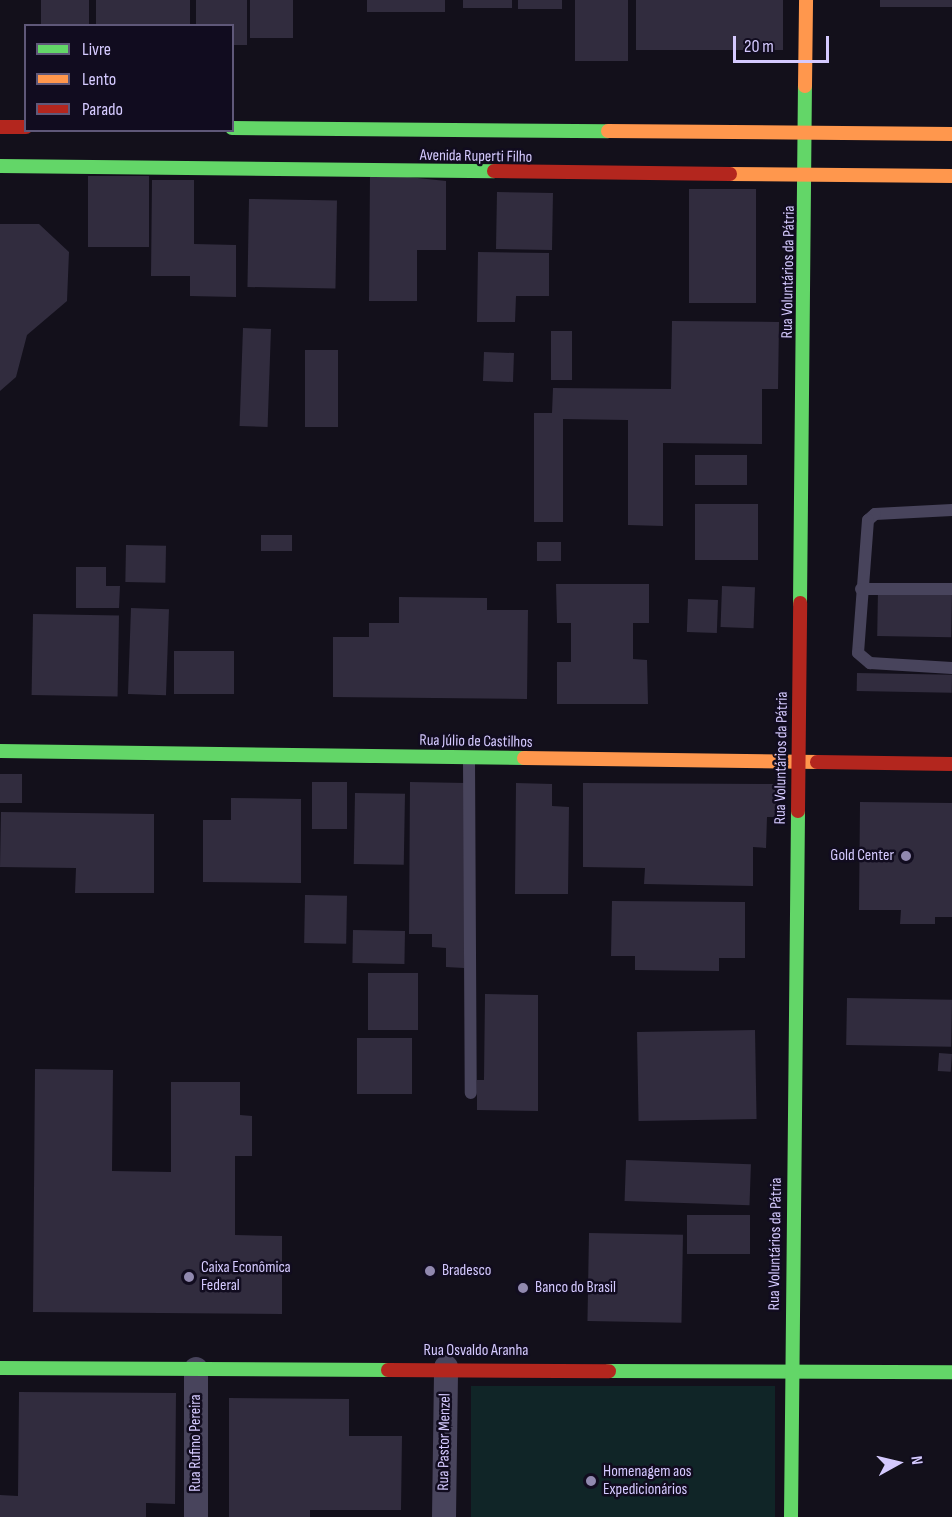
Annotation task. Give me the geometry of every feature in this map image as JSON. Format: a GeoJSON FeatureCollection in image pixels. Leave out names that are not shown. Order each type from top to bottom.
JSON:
{"type":"FeatureCollection","features":[{"type":"Feature","properties":{"kind":"main road","name":"Rua Voluntários da Pátria"},"geometry":{"type":"LineString","coordinates":[[791,1517],[806,0]]}},
{"type":"Feature","properties":{"kind":"main road"},"geometry":{"type":"LineString","coordinates":[[0,127],[24,127]]}},
{"type":"Feature","properties":{"kind":"main road","name":"Avenida Ruperti Filho"},"geometry":{"type":"LineString","coordinates":[[234,128],[952,134]]}},
{"type":"Feature","properties":{"kind":"main road","name":"Avenida Ruperti Filho"},"geometry":{"type":"LineString","coordinates":[[0,166],[806,178],[952,176]]}},
{"type":"Feature","properties":{"kind":"main road","name":"Rua Júlio de Castilhos"},"geometry":{"type":"LineString","coordinates":[[0,751],[798,764],[952,764]]}},
{"type":"Feature","properties":{"kind":"main road","name":"Rua Osvaldo Aranha"},"geometry":{"type":"LineString","coordinates":[[0,1368],[446,1367],[952,1372]]}},
{"type":"Feature","properties":{"kind":"street","name":"Rua Pastor Menzel"},"geometry":{"type":"LineString","coordinates":[[444,1517],[446,1367]]}},
{"type":"Feature","properties":{"kind":"street","name":"Rua Rufino Pereira"},"geometry":{"type":"LineString","coordinates":[[196,1369],[196,1517]]}},
{"type":"Feature","properties":{"kind":"lane"},"geometry":{"type":"LineString","coordinates":[[952,510],[875,514],[865,529],[861,589],[861,660],[952,668]]}},
{"type":"Feature","properties":{"kind":"lane"},"geometry":{"type":"LineString","coordinates":[[861,589],[952,589]]}},
{"type":"Feature","properties":{"kind":"lane"},"geometry":{"type":"LineString","coordinates":[[469,759],[471,1093]]}},
{"type":"Feature","properties":{"kind":"green space"},"geometry":{"type":"Polygon","coordinates":[[[471,1386],[775,1386],[775,1517],[471,1517],[471,1386]]]}},
{"type":"Feature","properties":{"kind":"building"},"geometry":{"type":"Polygon","coordinates":[[[41,0],[89,0],[89,24],[41,24],[41,0]]]}},
{"type":"Feature","properties":{"kind":"building"},"geometry":{"type":"Polygon","coordinates":[[[96,0],[190,0],[190,24],[96,24],[96,0]]]}},
{"type":"Feature","properties":{"kind":"building"},"geometry":{"type":"Polygon","coordinates":[[[196,0],[247,0],[247,45],[234,45],[234,24],[196,24],[196,0]]]}},
{"type":"Feature","properties":{"kind":"building"},"geometry":{"type":"Polygon","coordinates":[[[250,0],[293,0],[293,38],[250,38],[250,0]]]}},
{"type":"Feature","properties":{"kind":"building"},"geometry":{"type":"Polygon","coordinates":[[[367,0],[445,0],[445,12],[367,12],[367,0]]]}},
{"type":"Feature","properties":{"kind":"building"},"geometry":{"type":"Polygon","coordinates":[[[463,0],[512,0],[512,8],[463,8],[463,0]]]}},
{"type":"Feature","properties":{"kind":"building"},"geometry":{"type":"Polygon","coordinates":[[[518,0],[562,0],[562,9],[518,9],[518,0]]]}},
{"type":"Feature","properties":{"kind":"building"},"geometry":{"type":"Polygon","coordinates":[[[575,0],[628,0],[628,61],[575,61],[575,0]]]}},
{"type":"Feature","properties":{"kind":"building"},"geometry":{"type":"Polygon","coordinates":[[[636,0],[783,0],[783,50],[636,50],[636,0]]]}},
{"type":"Feature","properties":{"kind":"building"},"geometry":{"type":"Polygon","coordinates":[[[880,0],[952,0],[952,7],[880,7],[880,0]]]}},
{"type":"Feature","properties":{"kind":"building"},"geometry":{"type":"Polygon","coordinates":[[[370,173],[446,181],[446,250],[417,250],[417,301],[369,301],[370,173]]]}},
{"type":"Feature","properties":{"kind":"building"},"geometry":{"type":"Polygon","coordinates":[[[88,176],[149,176],[149,247],[88,247],[88,176]]]}},
{"type":"Feature","properties":{"kind":"building"},"geometry":{"type":"Polygon","coordinates":[[[152,180],[194,180],[194,244],[236,245],[236,297],[190,296],[190,276],[151,276],[152,180]]]}},
{"type":"Feature","properties":{"kind":"building"},"geometry":{"type":"Polygon","coordinates":[[[689,189],[756,189],[756,303],[689,303],[689,189]]]}},
{"type":"Feature","properties":{"kind":"building"},"geometry":{"type":"Polygon","coordinates":[[[497,192],[553,193],[552,250],[496,249],[497,192]]]}},
{"type":"Feature","properties":{"kind":"building"},"geometry":{"type":"Polygon","coordinates":[[[249,199],[337,201],[335,289],[247,287],[249,199]]]}},
{"type":"Feature","properties":{"kind":"building"},"geometry":{"type":"Polygon","coordinates":[[[0,224],[39,224],[69,252],[67,301],[27,335],[16,377],[0,391],[0,224]]]}},
{"type":"Feature","properties":{"kind":"building"},"geometry":{"type":"Polygon","coordinates":[[[478,252],[549,253],[549,296],[516,296],[515,322],[477,322],[478,252]]]}},
{"type":"Feature","properties":{"kind":"building"},"geometry":{"type":"Polygon","coordinates":[[[672,321],[779,322],[778,389],[762,389],[762,444],[663,443],[663,526],[628,525],[628,420],[563,419],[563,522],[534,522],[534,413],[552,413],[553,388],[671,389],[672,321]]]}},
{"type":"Feature","properties":{"kind":"building"},"geometry":{"type":"Polygon","coordinates":[[[243,328],[271,329],[268,427],[240,426],[243,328]]]}},
{"type":"Feature","properties":{"kind":"building"},"geometry":{"type":"Polygon","coordinates":[[[551,331],[572,331],[572,380],[551,380],[551,331]]]}},
{"type":"Feature","properties":{"kind":"building"},"geometry":{"type":"Polygon","coordinates":[[[305,350],[338,350],[338,427],[305,427],[305,350]]]}},
{"type":"Feature","properties":{"kind":"building"},"geometry":{"type":"Polygon","coordinates":[[[484,352],[514,353],[513,382],[483,381],[484,352]]]}},
{"type":"Feature","properties":{"kind":"building"},"geometry":{"type":"Polygon","coordinates":[[[695,455],[747,455],[747,485],[695,485],[695,455]]]}},
{"type":"Feature","properties":{"kind":"building"},"geometry":{"type":"Polygon","coordinates":[[[695,504],[758,504],[758,560],[695,560],[695,504]]]}},
{"type":"Feature","properties":{"kind":"building"},"geometry":{"type":"Polygon","coordinates":[[[261,535],[292,535],[292,551],[261,551],[261,535]]]}},
{"type":"Feature","properties":{"kind":"building"},"geometry":{"type":"Polygon","coordinates":[[[537,542],[561,542],[561,561],[537,561],[537,542]]]}},
{"type":"Feature","properties":{"kind":"building"},"geometry":{"type":"Polygon","coordinates":[[[126,545],[166,546],[165,583],[125,582],[126,545]]]}},
{"type":"Feature","properties":{"kind":"building"},"geometry":{"type":"Polygon","coordinates":[[[76,567],[106,567],[106,586],[120,586],[119,608],[76,608],[76,567]]]}},
{"type":"Feature","properties":{"kind":"building"},"geometry":{"type":"Polygon","coordinates":[[[556,584],[649,584],[649,623],[633,623],[633,659],[647,660],[648,704],[557,704],[557,662],[571,662],[571,623],[557,623],[556,584]]]}},
{"type":"Feature","properties":{"kind":"building"},"geometry":{"type":"Polygon","coordinates":[[[722,586],[755,587],[754,628],[721,627],[722,586]]]}},
{"type":"Feature","properties":{"kind":"building"},"geometry":{"type":"Polygon","coordinates":[[[878,590],[952,591],[951,637],[877,636],[878,590]]]}},
{"type":"Feature","properties":{"kind":"building"},"geometry":{"type":"Polygon","coordinates":[[[399,597],[487,598],[487,610],[528,610],[527,699],[333,697],[333,637],[369,637],[369,623],[399,623],[399,597]]]}},
{"type":"Feature","properties":{"kind":"building"},"geometry":{"type":"Polygon","coordinates":[[[688,599],[718,600],[717,633],[687,632],[688,599]]]}},
{"type":"Feature","properties":{"kind":"building"},"geometry":{"type":"Polygon","coordinates":[[[131,608],[169,609],[166,695],[128,694],[131,608]]]}},
{"type":"Feature","properties":{"kind":"building"},"geometry":{"type":"Polygon","coordinates":[[[33,614],[119,616],[118,696],[32,695],[33,614]]]}},
{"type":"Feature","properties":{"kind":"building"},"geometry":{"type":"Polygon","coordinates":[[[174,651],[234,651],[234,694],[174,694],[174,651]]]}},
{"type":"Feature","properties":{"kind":"building"},"geometry":{"type":"Polygon","coordinates":[[[857,673],[952,675],[952,693],[857,691],[857,673]]]}},
{"type":"Feature","properties":{"kind":"building"},"geometry":{"type":"Polygon","coordinates":[[[0,774],[22,774],[22,803],[0,803],[0,774]]]}},
{"type":"Feature","properties":{"kind":"building"},"geometry":{"type":"Polygon","coordinates":[[[312,782],[347,782],[347,829],[312,829],[312,782]]]}},
{"type":"Feature","properties":{"kind":"building"},"geometry":{"type":"Polygon","coordinates":[[[410,782],[466,783],[464,968],[446,967],[446,948],[432,947],[432,934],[409,934],[410,782]]]}},
{"type":"Feature","properties":{"kind":"building"},"geometry":{"type":"Polygon","coordinates":[[[516,783],[552,784],[552,806],[569,807],[568,894],[515,894],[516,783]]]}},
{"type":"Feature","properties":{"kind":"building"},"geometry":{"type":"Polygon","coordinates":[[[583,783],[780,784],[780,817],[767,817],[766,848],[753,847],[753,886],[644,884],[645,868],[583,867],[583,783]]]}},
{"type":"Feature","properties":{"kind":"building"},"geometry":{"type":"Polygon","coordinates":[[[355,793],[405,794],[404,865],[354,864],[355,793]]]}},
{"type":"Feature","properties":{"kind":"building"},"geometry":{"type":"Polygon","coordinates":[[[231,798],[301,799],[301,883],[203,882],[203,820],[231,820],[231,798]]]}},
{"type":"Feature","properties":{"kind":"building","name":"Gold Center"},"geometry":{"type":"Polygon","coordinates":[[[860,802],[952,803],[952,917],[935,917],[935,924],[900,924],[901,910],[859,910],[860,802]]]}},
{"type":"Feature","properties":{"kind":"building"},"geometry":{"type":"Polygon","coordinates":[[[1,812],[154,814],[154,893],[75,893],[76,868],[0,867],[1,812]]]}},
{"type":"Feature","properties":{"kind":"building"},"geometry":{"type":"Polygon","coordinates":[[[305,895],[347,896],[346,944],[304,943],[305,895]]]}},
{"type":"Feature","properties":{"kind":"building"},"geometry":{"type":"Polygon","coordinates":[[[612,901],[745,902],[745,958],[719,958],[719,971],[635,970],[635,956],[611,956],[612,901]]]}},
{"type":"Feature","properties":{"kind":"building"},"geometry":{"type":"Polygon","coordinates":[[[353,930],[405,931],[404,964],[352,963],[353,930]]]}},
{"type":"Feature","properties":{"kind":"building"},"geometry":{"type":"Polygon","coordinates":[[[368,973],[418,973],[418,1030],[368,1030],[368,973]]]}},
{"type":"Feature","properties":{"kind":"building"},"geometry":{"type":"Polygon","coordinates":[[[485,994],[538,995],[538,1111],[477,1110],[477,1080],[484,1080],[485,994]]]}},
{"type":"Feature","properties":{"kind":"building"},"geometry":{"type":"Polygon","coordinates":[[[847,998],[952,1000],[951,1047],[846,1045],[847,998]]]}},
{"type":"Feature","properties":{"kind":"building"},"geometry":{"type":"Polygon","coordinates":[[[755,1030],[757,1119],[639,1121],[637,1032],[755,1030]]]}},
{"type":"Feature","properties":{"kind":"building"},"geometry":{"type":"Polygon","coordinates":[[[357,1038],[412,1038],[412,1094],[357,1094],[357,1038]]]}},
{"type":"Feature","properties":{"kind":"building"},"geometry":{"type":"Polygon","coordinates":[[[939,1053],[952,1054],[951,1072],[938,1071],[939,1053]]]}},
{"type":"Feature","properties":{"kind":"building"},"geometry":{"type":"Polygon","coordinates":[[[35,1069],[113,1070],[112,1171],[171,1172],[171,1082],[240,1082],[240,1115],[252,1116],[252,1156],[235,1156],[235,1235],[282,1236],[282,1314],[33,1312],[35,1069]]]}},
{"type":"Feature","properties":{"kind":"building"},"geometry":{"type":"Polygon","coordinates":[[[626,1160],[751,1164],[749,1205],[625,1201],[626,1160]]]}},
{"type":"Feature","properties":{"kind":"building"},"geometry":{"type":"Polygon","coordinates":[[[687,1215],[750,1215],[750,1254],[687,1254],[687,1215]]]}},
{"type":"Feature","properties":{"kind":"building"},"geometry":{"type":"Polygon","coordinates":[[[589,1233],[683,1235],[681,1323],[587,1321],[589,1233]]]}},
{"type":"Feature","properties":{"kind":"building"},"geometry":{"type":"Polygon","coordinates":[[[19,1392],[176,1393],[175,1504],[146,1503],[146,1517],[0,1517],[0,1495],[18,1496],[19,1392]]]}},
{"type":"Feature","properties":{"kind":"building"},"geometry":{"type":"Polygon","coordinates":[[[229,1398],[349,1399],[349,1436],[402,1436],[401,1510],[310,1510],[310,1517],[229,1517],[229,1398]]]}},
{"type":"Feature","properties":{"kind":"traffic: fast"},"geometry":{"type":"LineString","coordinates":[[800,603],[805,86]]}},
{"type":"Feature","properties":{"kind":"traffic: fast"},"geometry":{"type":"LineString","coordinates":[[234,128],[608,131]]}},
{"type":"Feature","properties":{"kind":"traffic: fast"},"geometry":{"type":"LineString","coordinates":[[0,166],[494,171]]}},
{"type":"Feature","properties":{"kind":"traffic: fast"},"geometry":{"type":"LineString","coordinates":[[0,751],[524,758]]}},
{"type":"Feature","properties":{"kind":"traffic: fast"},"geometry":{"type":"LineString","coordinates":[[791,1517],[798,811]]}},
{"type":"Feature","properties":{"kind":"traffic: fast"},"geometry":{"type":"LineString","coordinates":[[0,1368],[388,1370]]}},
{"type":"Feature","properties":{"kind":"traffic: fast"},"geometry":{"type":"LineString","coordinates":[[609,1371],[952,1372]]}},
{"type":"Feature","properties":{"kind":"traffic: slow"},"geometry":{"type":"LineString","coordinates":[[805,86],[806,0]]}},
{"type":"Feature","properties":{"kind":"traffic: slow"},"geometry":{"type":"LineString","coordinates":[[608,131],[952,134]]}},
{"type":"Feature","properties":{"kind":"traffic: slow"},"geometry":{"type":"LineString","coordinates":[[730,174],[952,176]]}},
{"type":"Feature","properties":{"kind":"traffic: slow"},"geometry":{"type":"LineString","coordinates":[[524,758],[817,762]]}},
{"type":"Feature","properties":{"kind":"traffic: jam"},"geometry":{"type":"LineString","coordinates":[[0,127],[24,127]]}},
{"type":"Feature","properties":{"kind":"traffic: jam"},"geometry":{"type":"LineString","coordinates":[[494,171],[730,174]]}},
{"type":"Feature","properties":{"kind":"traffic: jam"},"geometry":{"type":"LineString","coordinates":[[798,811],[800,603]]}},
{"type":"Feature","properties":{"kind":"traffic: jam"},"geometry":{"type":"LineString","coordinates":[[817,762],[952,764]]}},
{"type":"Feature","properties":{"kind":"traffic: jam"},"geometry":{"type":"LineString","coordinates":[[388,1370],[609,1371]]}},
{"type":"Feature","properties":{"kind":"place","name":"Gold Center"},"geometry":{"type":"Point","coordinates":[906,856]}},
{"type":"Feature","properties":{"kind":"place","name":"Bradesco"},"geometry":{"type":"Point","coordinates":[430,1271]}},
{"type":"Feature","properties":{"kind":"place","name":"Caixa Econômica Federal"},"geometry":{"type":"Point","coordinates":[189,1277]}},
{"type":"Feature","properties":{"kind":"place","name":"Banco do Brasil"},"geometry":{"type":"Point","coordinates":[523,1288]}},
{"type":"Feature","properties":{"kind":"place","name":"Homenagem aos Expedicionários"},"geometry":{"type":"Point","coordinates":[591,1481]}}]}
